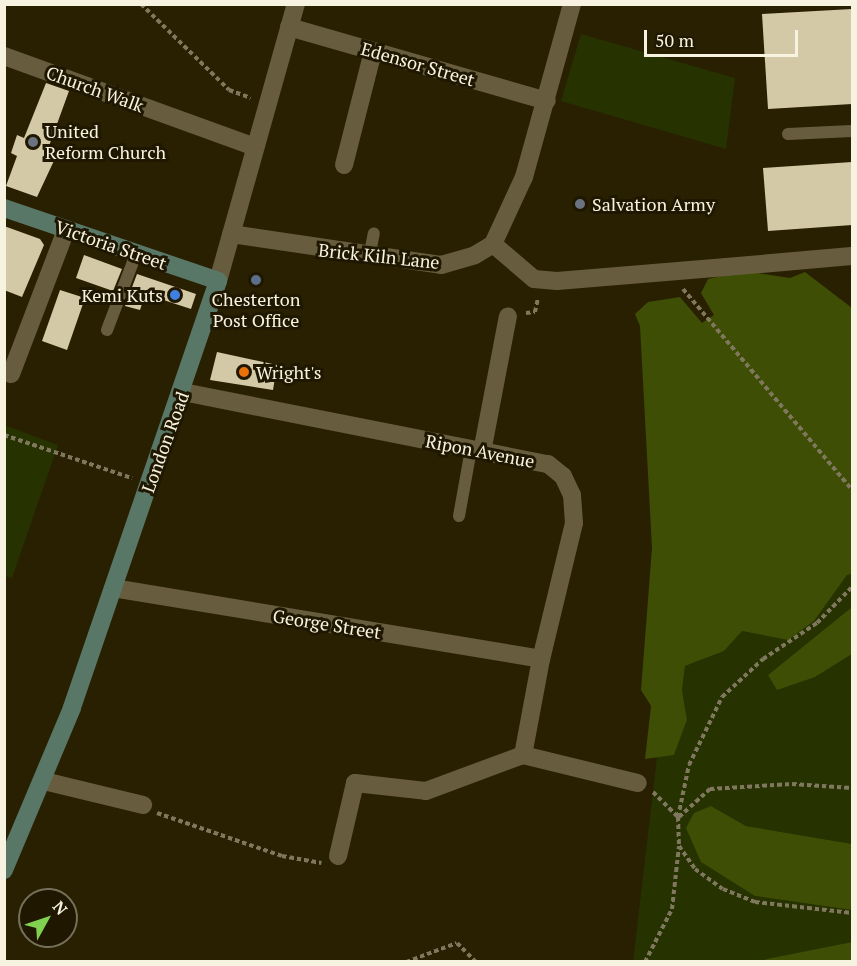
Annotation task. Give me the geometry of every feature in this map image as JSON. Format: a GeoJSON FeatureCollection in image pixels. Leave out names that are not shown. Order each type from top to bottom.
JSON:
{"type":"FeatureCollection","features":[{"type":"Feature","properties":{"kind":"main road","name":"Victoria Street"},"geometry":{"type":"LineString","coordinates":[[4,208],[218,281]]}},
{"type":"Feature","properties":{"kind":"main road","name":"London Road"},"geometry":{"type":"LineString","coordinates":[[4,870],[44,781],[183,392],[218,281]]}},
{"type":"Feature","properties":{"kind":"street","name":"London Road"},"geometry":{"type":"LineString","coordinates":[[218,281],[253,146],[296,4]]}},
{"type":"Feature","properties":{"kind":"street"},"geometry":{"type":"LineString","coordinates":[[572,4],[547,101],[524,177],[492,244],[514,267],[541,279],[669,272],[852,255]]}},
{"type":"Feature","properties":{"kind":"street","name":"Edensor Street"},"geometry":{"type":"LineString","coordinates":[[289,27],[547,101]]}},
{"type":"Feature","properties":{"kind":"street"},"geometry":{"type":"LineString","coordinates":[[344,165],[373,51]]}},
{"type":"Feature","properties":{"kind":"street","name":"Church Walk"},"geometry":{"type":"LineString","coordinates":[[4,56],[253,146]]}},
{"type":"Feature","properties":{"kind":"street"},"geometry":{"type":"LineString","coordinates":[[10,374],[66,230]]}},
{"type":"Feature","properties":{"kind":"street","name":"Brick Kiln Lane"},"geometry":{"type":"LineString","coordinates":[[231,234],[369,258],[441,265],[475,255],[492,244]]}},
{"type":"Feature","properties":{"kind":"street"},"geometry":{"type":"LineString","coordinates":[[476,451],[508,316]]}},
{"type":"Feature","properties":{"kind":"street","name":"Ripon Avenue"},"geometry":{"type":"LineString","coordinates":[[183,392],[548,464],[563,476],[572,495],[574,523],[541,659],[523,755]]}},
{"type":"Feature","properties":{"kind":"street","name":"George Street"},"geometry":{"type":"LineString","coordinates":[[113,588],[541,659]]}},
{"type":"Feature","properties":{"kind":"street"},"geometry":{"type":"LineString","coordinates":[[338,856],[356,783],[426,791],[523,755],[638,783]]}},
{"type":"Feature","properties":{"kind":"street"},"geometry":{"type":"LineString","coordinates":[[44,781],[143,806]]}},
{"type":"Feature","properties":{"kind":"lane"},"geometry":{"type":"LineString","coordinates":[[788,134],[852,131]]}},
{"type":"Feature","properties":{"kind":"lane"},"geometry":{"type":"LineString","coordinates":[[369,258],[374,233]]}},
{"type":"Feature","properties":{"kind":"lane"},"geometry":{"type":"LineString","coordinates":[[107,330],[136,254]]}},
{"type":"Feature","properties":{"kind":"lane"},"geometry":{"type":"LineString","coordinates":[[459,516],[476,451]]}},
{"type":"Feature","properties":{"kind":"path"},"geometry":{"type":"LineString","coordinates":[[141,4],[229,90],[266,103]]}},
{"type":"Feature","properties":{"kind":"path"},"geometry":{"type":"LineString","coordinates":[[669,272],[852,490]]}},
{"type":"Feature","properties":{"kind":"path"},"geometry":{"type":"LineString","coordinates":[[508,316],[535,312],[541,279]]}},
{"type":"Feature","properties":{"kind":"path"},"geometry":{"type":"LineString","coordinates":[[4,435],[149,484]]}},
{"type":"Feature","properties":{"kind":"path"},"geometry":{"type":"LineString","coordinates":[[645,962],[672,909],[679,846],[678,817],[689,765],[722,697],[763,659],[817,623],[852,587]]}},
{"type":"Feature","properties":{"kind":"path"},"geometry":{"type":"LineString","coordinates":[[638,783],[663,797],[678,817]]}},
{"type":"Feature","properties":{"kind":"path"},"geometry":{"type":"LineString","coordinates":[[678,817],[710,789],[792,784],[852,788]]}},
{"type":"Feature","properties":{"kind":"path"},"geometry":{"type":"LineString","coordinates":[[143,806],[168,819],[282,856],[318,864],[338,856]]}},
{"type":"Feature","properties":{"kind":"path"},"geometry":{"type":"LineString","coordinates":[[679,846],[695,869],[723,888],[755,902],[852,913]]}},
{"type":"Feature","properties":{"kind":"path"},"geometry":{"type":"LineString","coordinates":[[406,962],[457,943],[476,962]]}},
{"type":"Feature","properties":{"kind":"green space"},"geometry":{"type":"Polygon","coordinates":[[[581,34],[735,78],[726,149],[561,101],[581,34]]]}},
{"type":"Feature","properties":{"kind":"green space"},"geometry":{"type":"Polygon","coordinates":[[[744,271],[790,278],[805,272],[852,308],[852,574],[847,575],[814,621],[788,640],[742,631],[724,651],[685,666],[682,690],[687,720],[674,755],[645,759],[651,706],[641,690],[652,548],[640,326],[635,314],[648,302],[680,297],[702,323],[714,315],[701,293],[708,279],[744,271]]]}},
{"type":"Feature","properties":{"kind":"green space"},"geometry":{"type":"Polygon","coordinates":[[[4,425],[58,445],[12,578],[4,576],[4,425]]]}},
{"type":"Feature","properties":{"kind":"green space"},"geometry":{"type":"Polygon","coordinates":[[[852,574],[852,607],[768,675],[815,677],[852,654],[852,844],[746,826],[711,806],[755,896],[852,910],[852,942],[760,961],[633,962],[657,757],[674,755],[687,720],[682,690],[685,666],[724,651],[742,631],[788,640],[814,621],[847,575],[852,574]]]}},
{"type":"Feature","properties":{"kind":"green space"},"geometry":{"type":"Polygon","coordinates":[[[852,607],[852,654],[815,677],[777,690],[768,675],[852,607]]]}},
{"type":"Feature","properties":{"kind":"green space"},"geometry":{"type":"Polygon","coordinates":[[[711,806],[746,826],[852,844],[852,910],[755,896],[701,862],[686,828],[694,813],[711,806]]]}},
{"type":"Feature","properties":{"kind":"green space"},"geometry":{"type":"Polygon","coordinates":[[[852,942],[852,961],[760,961],[767,959],[852,942]]]}},
{"type":"Feature","properties":{"kind":"building"},"geometry":{"type":"Polygon","coordinates":[[[852,9],[852,104],[768,109],[762,14],[852,9]]]}},
{"type":"Feature","properties":{"kind":"building","name":"United Reform Church"},"geometry":{"type":"Polygon","coordinates":[[[46,83],[69,91],[49,146],[59,150],[37,197],[6,186],[17,156],[11,153],[17,135],[24,138],[46,83]]]}},
{"type":"Feature","properties":{"kind":"building"},"geometry":{"type":"Polygon","coordinates":[[[852,162],[852,225],[768,231],[763,168],[852,162]]]}},
{"type":"Feature","properties":{"kind":"building"},"geometry":{"type":"Polygon","coordinates":[[[4,226],[40,239],[44,245],[22,297],[4,290],[4,226]]]}},
{"type":"Feature","properties":{"kind":"building"},"geometry":{"type":"Polygon","coordinates":[[[84,255],[122,269],[113,291],[76,278],[84,255]]]}},
{"type":"Feature","properties":{"kind":"building"},"geometry":{"type":"Polygon","coordinates":[[[137,274],[196,294],[191,309],[145,294],[140,310],[125,306],[137,274]]]}},
{"type":"Feature","properties":{"kind":"building"},"geometry":{"type":"Polygon","coordinates":[[[60,290],[85,298],[67,350],[42,341],[60,290]]]}},
{"type":"Feature","properties":{"kind":"building","name":"Wright's"},"geometry":{"type":"Polygon","coordinates":[[[217,352],[277,365],[273,390],[210,380],[217,352]]]}},
{"type":"Feature","properties":{"kind":"place","name":"United Reform Church"},"geometry":{"type":"Point","coordinates":[33,142]}},
{"type":"Feature","properties":{"kind":"place","name":"Salvation Army"},"geometry":{"type":"Point","coordinates":[580,204]}},
{"type":"Feature","properties":{"kind":"place","name":"Chesterton Post Office"},"geometry":{"type":"Point","coordinates":[256,280]}},
{"type":"Feature","properties":{"kind":"place","name":"Kemi Kuts"},"geometry":{"type":"Point","coordinates":[175,295]}},
{"type":"Feature","properties":{"kind":"place","name":"Wright's"},"geometry":{"type":"Point","coordinates":[244,372]}}]}
